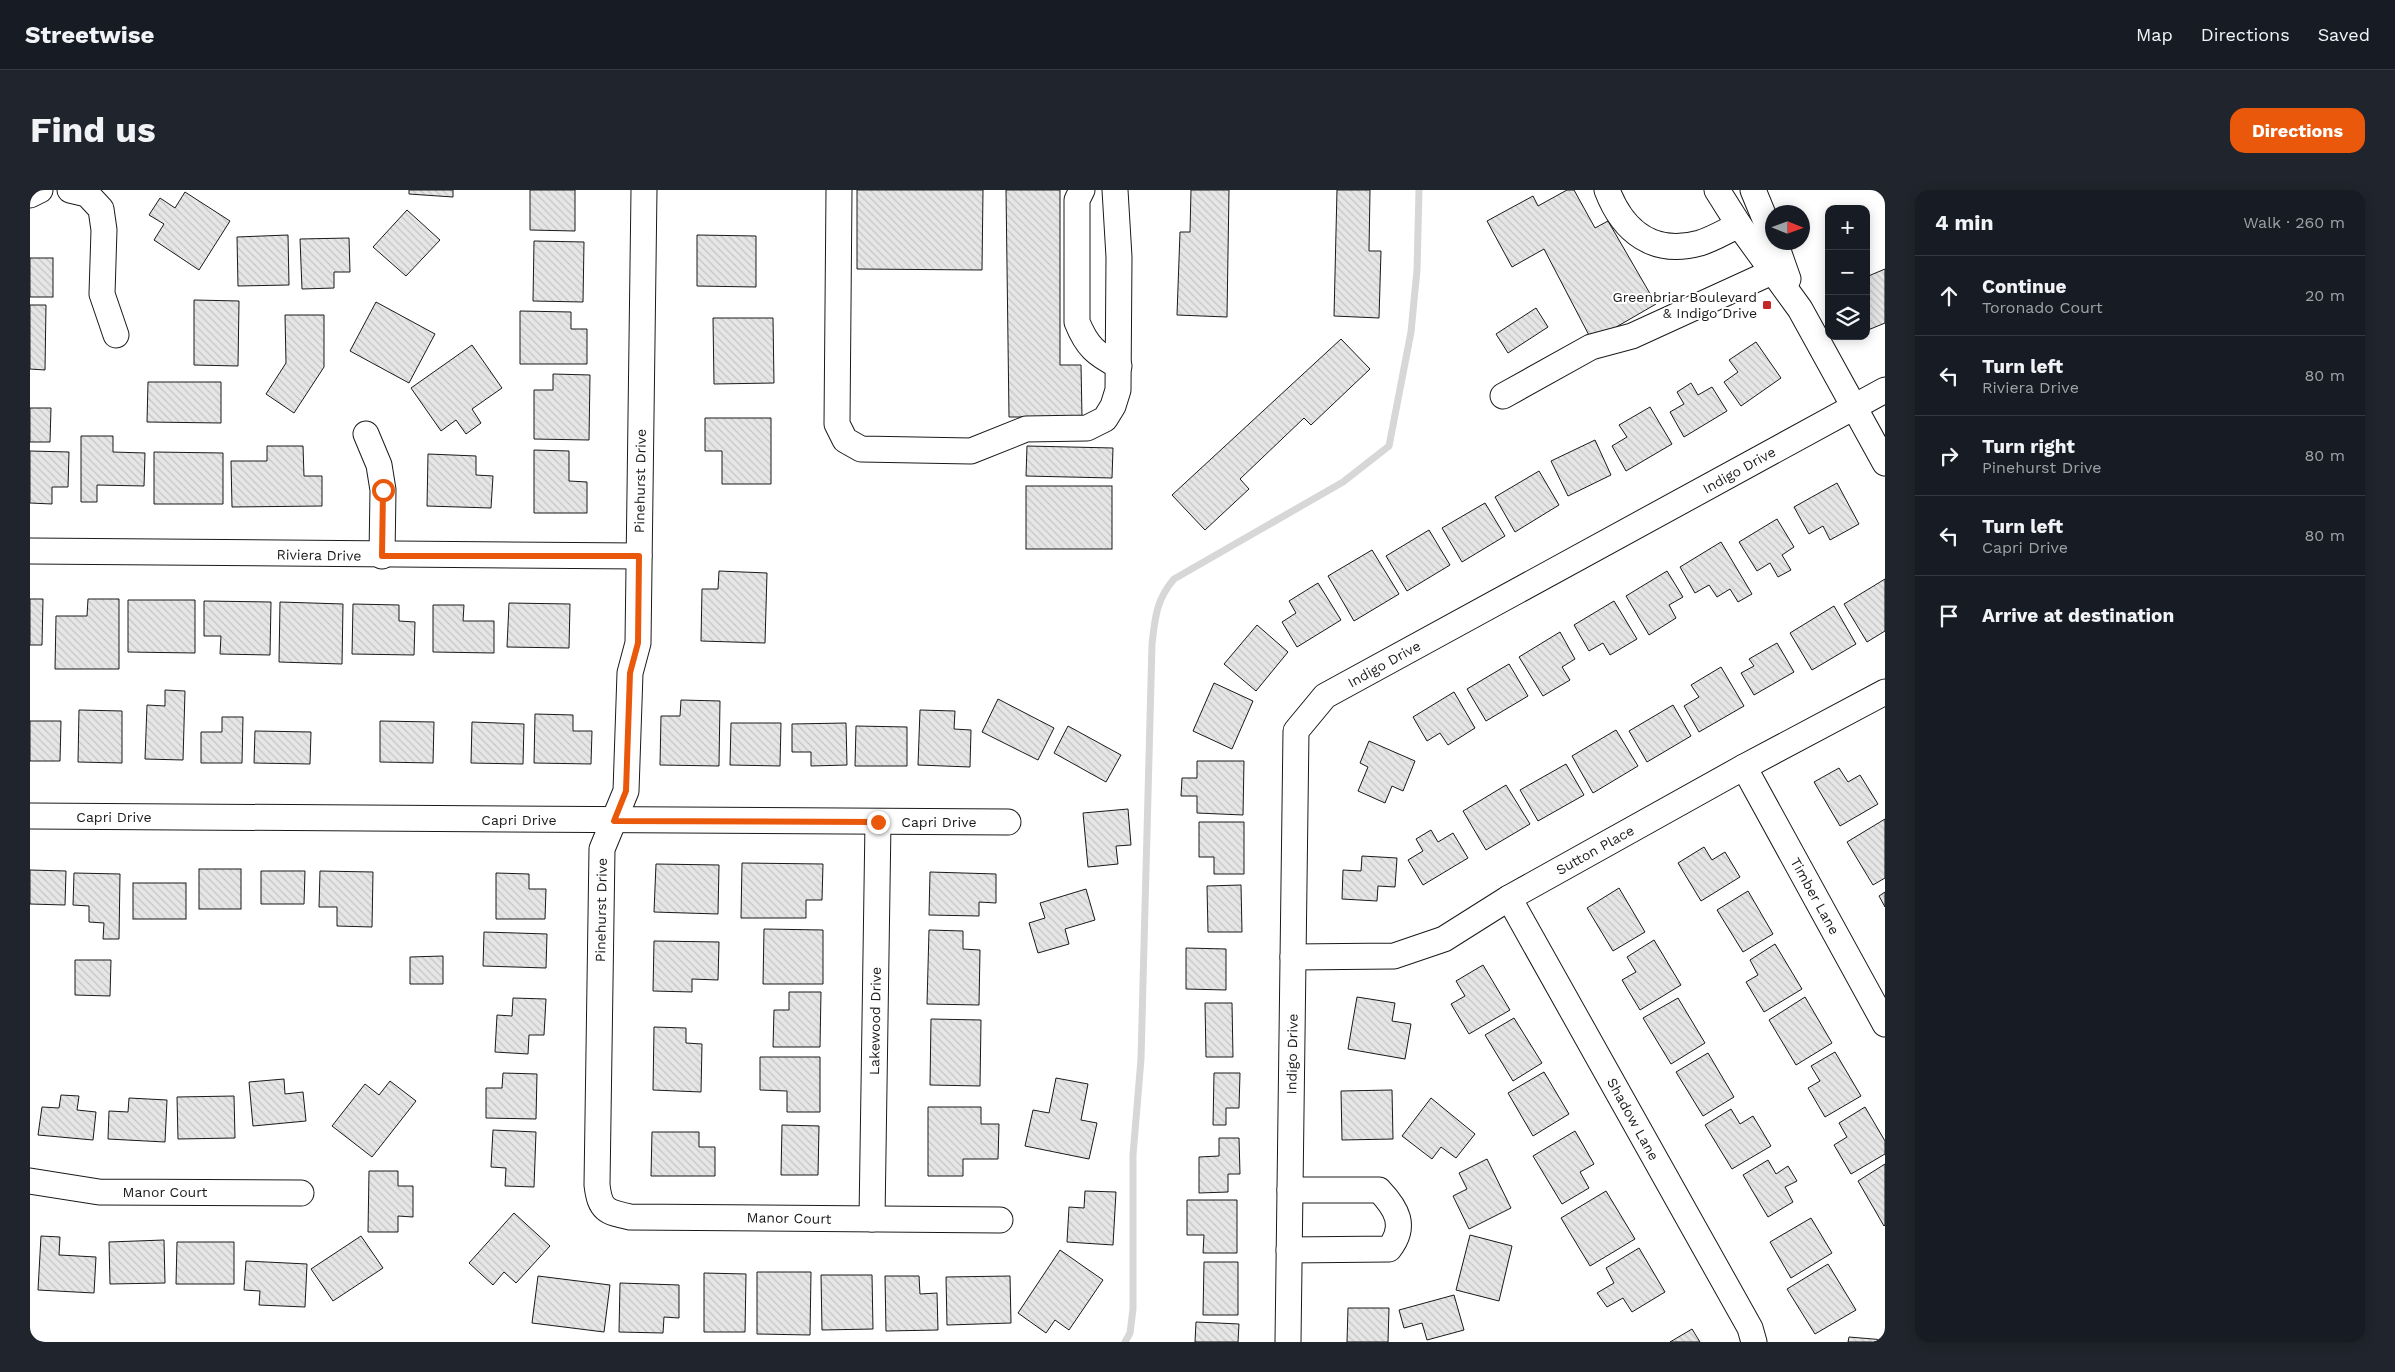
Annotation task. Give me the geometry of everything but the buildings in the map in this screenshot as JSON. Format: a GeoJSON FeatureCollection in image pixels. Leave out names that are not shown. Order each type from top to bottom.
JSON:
{"type":"FeatureCollection","features":[{"type":"Feature","properties":{"kind":"street"},"geometry":{"type":"LineString","coordinates":[[30,195],[40,190]]}},
{"type":"Feature","properties":{"kind":"street"},"geometry":{"type":"LineString","coordinates":[[70,190],[87,194],[101,209],[104,230],[102,294],[116,335]]}},
{"type":"Feature","properties":{"kind":"street","name":"Pinehurst Drive"},"geometry":{"type":"LineString","coordinates":[[596,1185],[602,849],[626,791],[630,673],[638,643],[644,190]]}},
{"type":"Feature","properties":{"kind":"street"},"geometry":{"type":"LineString","coordinates":[[839,190],[837,424],[845,440],[861,448],[971,451],[1026,429],[1087,428],[1105,419],[1113,406],[1118,390],[1119,257],[1115,190]]}},
{"type":"Feature","properties":{"kind":"street"},"geometry":{"type":"LineString","coordinates":[[1082,190],[1076,200],[1077,322],[1084,339],[1097,354],[1118,366]]}},
{"type":"Feature","properties":{"kind":"street"},"geometry":{"type":"LineString","coordinates":[[1607,190],[1624,220],[1634,232],[1654,244],[1672,246],[1700,243],[1739,225]]}},
{"type":"Feature","properties":{"kind":"street"},"geometry":{"type":"LineString","coordinates":[[1717,190],[1739,225],[1800,309],[1885,463]]}},
{"type":"Feature","properties":{"kind":"street"},"geometry":{"type":"LineString","coordinates":[[1753,190],[1765,219]]}},
{"type":"Feature","properties":{"kind":"street"},"geometry":{"type":"LineString","coordinates":[[1778,250],[1800,309]]}},
{"type":"Feature","properties":{"kind":"street"},"geometry":{"type":"LineString","coordinates":[[1503,396],[1591,347],[1632,336],[1772,272]]}},
{"type":"Feature","properties":{"kind":"street","name":"Indigo Drive"},"geometry":{"type":"LineString","coordinates":[[1288,1342],[1296,731],[1325,696],[1885,390]]}},
{"type":"Feature","properties":{"kind":"street"},"geometry":{"type":"LineString","coordinates":[[366,434],[379,464],[383,490],[382,556]]}},
{"type":"Feature","properties":{"kind":"street","name":"Riviera Drive"},"geometry":{"type":"LineString","coordinates":[[30,551],[382,556],[639,556]]}},
{"type":"Feature","properties":{"kind":"street","name":"Sutton Place"},"geometry":{"type":"LineString","coordinates":[[1293,956],[1394,956],[1444,939],[1509,898],[1744,767],[1885,692]]}},
{"type":"Feature","properties":{"kind":"street","name":"Timber Lane"},"geometry":{"type":"LineString","coordinates":[[1744,767],[1885,1024]]}},
{"type":"Feature","properties":{"kind":"street","name":"Capri Drive"},"geometry":{"type":"LineString","coordinates":[[30,816],[1008,822]]}},
{"type":"Feature","properties":{"kind":"street","name":"Lakewood Drive"},"geometry":{"type":"LineString","coordinates":[[872,1220],[878,822]]}},
{"type":"Feature","properties":{"kind":"street","name":"Shadow Lane"},"geometry":{"type":"LineString","coordinates":[[1509,898],[1750,1328],[1754,1342]]}},
{"type":"Feature","properties":{"kind":"street","name":"Manor Court"},"geometry":{"type":"LineString","coordinates":[[30,1181],[100,1192],[302,1193]]}},
{"type":"Feature","properties":{"kind":"street","name":"Manor Court"},"geometry":{"type":"LineString","coordinates":[[596,1185],[598,1198],[603,1207],[613,1214],[630,1217],[1000,1220]]}},
{"type":"Feature","properties":{"kind":"street"},"geometry":{"type":"LineString","coordinates":[[1289,1250],[1389,1249],[1398,1238],[1400,1224],[1391,1203],[1379,1190],[1290,1190]]}},
{"type":"Feature","properties":{"kind":"waterway"},"geometry":{"type":"LineString","coordinates":[[1125,1342],[1130,1333],[1133,1309],[1133,1155],[1141,1059],[1152,644],[1157,610],[1163,594],[1174,579],[1343,482],[1389,446],[1411,332],[1417,270],[1419,190]]}},
{"type":"Feature","properties":{"kind":"place","name":"Greenbriar Boulevard & Indigo Drive"},"geometry":{"type":"Point","coordinates":[1767,305]}},
{"type":"Feature","properties":{"kind":"route"},"geometry":{"type":"LineString","coordinates":[[383,490],[382,556],[639,556],[638,643],[630,673],[626,791],[614,821],[878,822]]}}]}
